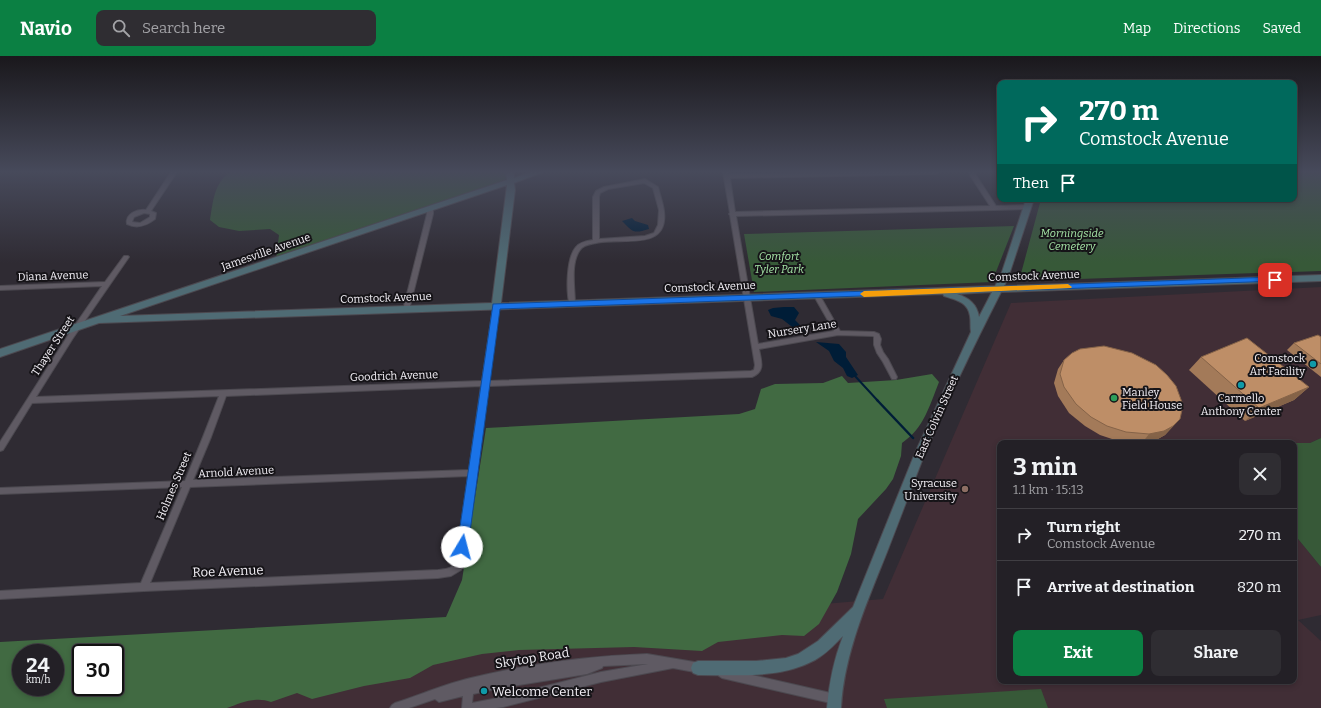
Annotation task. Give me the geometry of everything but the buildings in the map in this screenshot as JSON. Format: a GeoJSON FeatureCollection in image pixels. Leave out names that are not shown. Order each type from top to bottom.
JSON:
{"type":"FeatureCollection","features":[{"type":"Feature","properties":{"kind":"street"},"geometry":{"type":"LineString","coordinates":[[148,211],[154,202]]}},
{"type":"Feature","properties":{"kind":"street","name":"Jamesville Avenue"},"geometry":{"type":"LineString","coordinates":[[0,353],[446,202]]}},
{"type":"Feature","properties":{"kind":"street"},"geometry":{"type":"LineString","coordinates":[[472,473],[496,306],[508,202]]}},
{"type":"Feature","properties":{"kind":"street"},"geometry":{"type":"LineString","coordinates":[[596,202],[596,240]]}},
{"type":"Feature","properties":{"kind":"street"},"geometry":{"type":"LineString","coordinates":[[572,304],[572,261],[576,250],[580,245],[596,240],[648,238],[653,236],[658,232],[661,222],[662,208],[660,202]]}},
{"type":"Feature","properties":{"kind":"street"},"geometry":{"type":"LineString","coordinates":[[730,202],[755,347]]}},
{"type":"Feature","properties":{"kind":"street"},"geometry":{"type":"LineString","coordinates":[[990,202],[994,208]]}},
{"type":"Feature","properties":{"kind":"street"},"geometry":{"type":"LineString","coordinates":[[732,214],[994,208],[1029,203]]}},
{"type":"Feature","properties":{"kind":"street","name":"East Colvin Street"},"geometry":{"type":"LineString","coordinates":[[834,703],[844,650],[858,610],[920,453],[975,334],[1004,278],[1014,253],[1029,203]]}},
{"type":"Feature","properties":{"kind":"street"},"geometry":{"type":"LineString","coordinates":[[406,310],[423,247],[430,209]]}},
{"type":"Feature","properties":{"kind":"street","name":"Thayer Street"},"geometry":{"type":"LineString","coordinates":[[0,448],[77,328],[126,257]]}},
{"type":"Feature","properties":{"kind":"street","name":"Comstock Avenue"},"geometry":{"type":"LineString","coordinates":[[100,320],[1321,278]]}},
{"type":"Feature","properties":{"kind":"street","name":"Diana Avenue"},"geometry":{"type":"LineString","coordinates":[[0,288],[107,284]]}},
{"type":"Feature","properties":{"kind":"street"},"geometry":{"type":"LineString","coordinates":[[935,291],[966,300],[973,306],[976,322],[975,334]]}},
{"type":"Feature","properties":{"kind":"street"},"geometry":{"type":"LineString","coordinates":[[817,296],[838,333]]}},
{"type":"Feature","properties":{"kind":"street","name":"Nursery Lane"},"geometry":{"type":"LineString","coordinates":[[755,347],[838,333],[874,334],[878,339],[877,345],[880,354],[886,360],[894,377]]}},
{"type":"Feature","properties":{"kind":"street","name":"Goodrich Avenue"},"geometry":{"type":"LineString","coordinates":[[31,400],[752,374],[757,371],[758,365],[755,347]]}},
{"type":"Feature","properties":{"kind":"street","name":"Holmes Street"},"geometry":{"type":"LineString","coordinates":[[144,587],[207,437],[223,394]]}},
{"type":"Feature","properties":{"kind":"street","name":"Arnold Avenue"},"geometry":{"type":"LineString","coordinates":[[0,491],[472,473]]}},
{"type":"Feature","properties":{"kind":"street","name":"Roe Avenue"},"geometry":{"type":"LineString","coordinates":[[0,595],[454,572],[457,570],[462,547],[472,473]]}},
{"type":"Feature","properties":{"kind":"street"},"geometry":{"type":"LineString","coordinates":[[698,668],[760,668],[792,662],[809,656],[827,643],[858,610]]}},
{"type":"Feature","properties":{"kind":"street"},"geometry":{"type":"LineString","coordinates":[[395,708],[418,699],[500,679],[587,669],[614,660],[647,658],[698,668],[834,703]]}},
{"type":"Feature","properties":{"kind":"street"},"geometry":{"type":"LineString","coordinates":[[473,708],[521,698],[601,677],[677,664]]}},
{"type":"Feature","properties":{"kind":"street"},"geometry":{"type":"LineString","coordinates":[[500,679],[503,702]]}},
{"type":"Feature","properties":{"kind":"street"},"geometry":{"type":"LineString","coordinates":[[467,708],[469,687]]}},
{"type":"Feature","properties":{"kind":"shaded area","name":"Syracuse University"},"geometry":{"type":"Polygon","coordinates":[[[1321,287],[1321,438],[1310,443],[1297,443],[1297,440],[997,440],[997,684],[1297,684],[1297,538],[1321,567],[1321,615],[1298,620],[1321,641],[1321,708],[0,708],[12,696],[64,696],[64,687],[72,687],[72,696],[124,696],[124,663],[883,599],[1011,303],[1321,287]]]}},
{"type":"Feature","properties":{"kind":"green space"},"geometry":{"type":"Polygon","coordinates":[[[213,202],[443,202],[276,259],[279,235],[270,229],[239,231],[219,227],[210,220],[213,202]]]}},
{"type":"Feature","properties":{"kind":"green space","name":"Morningside Cemetery"},"geometry":{"type":"Polygon","coordinates":[[[1040,202],[1321,202],[1321,271],[1019,281],[1040,202]]]}},
{"type":"Feature","properties":{"kind":"green space","name":"Comfort Tyler Park"},"geometry":{"type":"Polygon","coordinates":[[[1014,226],[992,282],[754,292],[744,234],[1014,226]]]}},
{"type":"Feature","properties":{"kind":"green space"},"geometry":{"type":"Polygon","coordinates":[[[932,374],[939,382],[921,424],[916,431],[902,443],[901,456],[893,479],[886,489],[858,519],[851,554],[837,592],[819,624],[804,636],[782,635],[718,642],[702,651],[634,647],[519,650],[482,654],[433,665],[410,678],[364,686],[312,699],[297,693],[271,702],[265,700],[254,700],[243,702],[227,708],[0,708],[0,642],[446,617],[462,580],[486,428],[739,414],[755,409],[761,389],[775,384],[823,383],[842,376],[848,383],[896,380],[932,374]]]}},
{"type":"Feature","properties":{"kind":"green space"},"geometry":{"type":"Polygon","coordinates":[[[1321,438],[1321,567],[1297,538],[1297,443],[1310,443],[1321,438]]]}},
{"type":"Feature","properties":{"kind":"green space"},"geometry":{"type":"Polygon","coordinates":[[[1041,689],[1048,708],[887,708],[884,699],[1041,689]]]}},
{"type":"Feature","properties":{"kind":"water"},"geometry":{"type":"Polygon","coordinates":[[[632,218],[635,221],[648,225],[649,229],[636,232],[622,221],[632,218]]]}},
{"type":"Feature","properties":{"kind":"water"},"geometry":{"type":"Polygon","coordinates":[[[794,307],[799,313],[795,320],[809,334],[800,333],[782,319],[771,316],[768,310],[794,307]]]}},
{"type":"Feature","properties":{"kind":"water"},"geometry":{"type":"Polygon","coordinates":[[[816,342],[839,344],[846,352],[846,357],[858,375],[852,378],[847,376],[843,368],[834,361],[829,351],[816,342]]]}},
{"type":"Feature","properties":{"kind":"waterway"},"geometry":{"type":"LineString","coordinates":[[855,376],[878,401]]}},
{"type":"Feature","properties":{"kind":"waterway"},"geometry":{"type":"LineString","coordinates":[[877,400],[913,438]]}},
{"type":"Feature","properties":{"kind":"slow traffic"},"geometry":{"type":"LineString","coordinates":[[864,294],[1068,287]]}},
{"type":"Feature","properties":{"kind":"place","name":"Comstock Art Facility"},"geometry":{"type":"Point","coordinates":[1313,364]}},
{"type":"Feature","properties":{"kind":"place","name":"Carmello Anthony Center"},"geometry":{"type":"Point","coordinates":[1241,385]}},
{"type":"Feature","properties":{"kind":"place","name":"Manley Field House"},"geometry":{"type":"Point","coordinates":[1114,398]}},
{"type":"Feature","properties":{"kind":"place","name":"Syracuse University"},"geometry":{"type":"Point","coordinates":[965,489]}},
{"type":"Feature","properties":{"kind":"place","name":"Welcome Center"},"geometry":{"type":"Point","coordinates":[484,691]}},
{"type":"Feature","properties":{"kind":"route"},"geometry":{"type":"LineString","coordinates":[[462,547],[496,306],[1275,280]]}}]}
